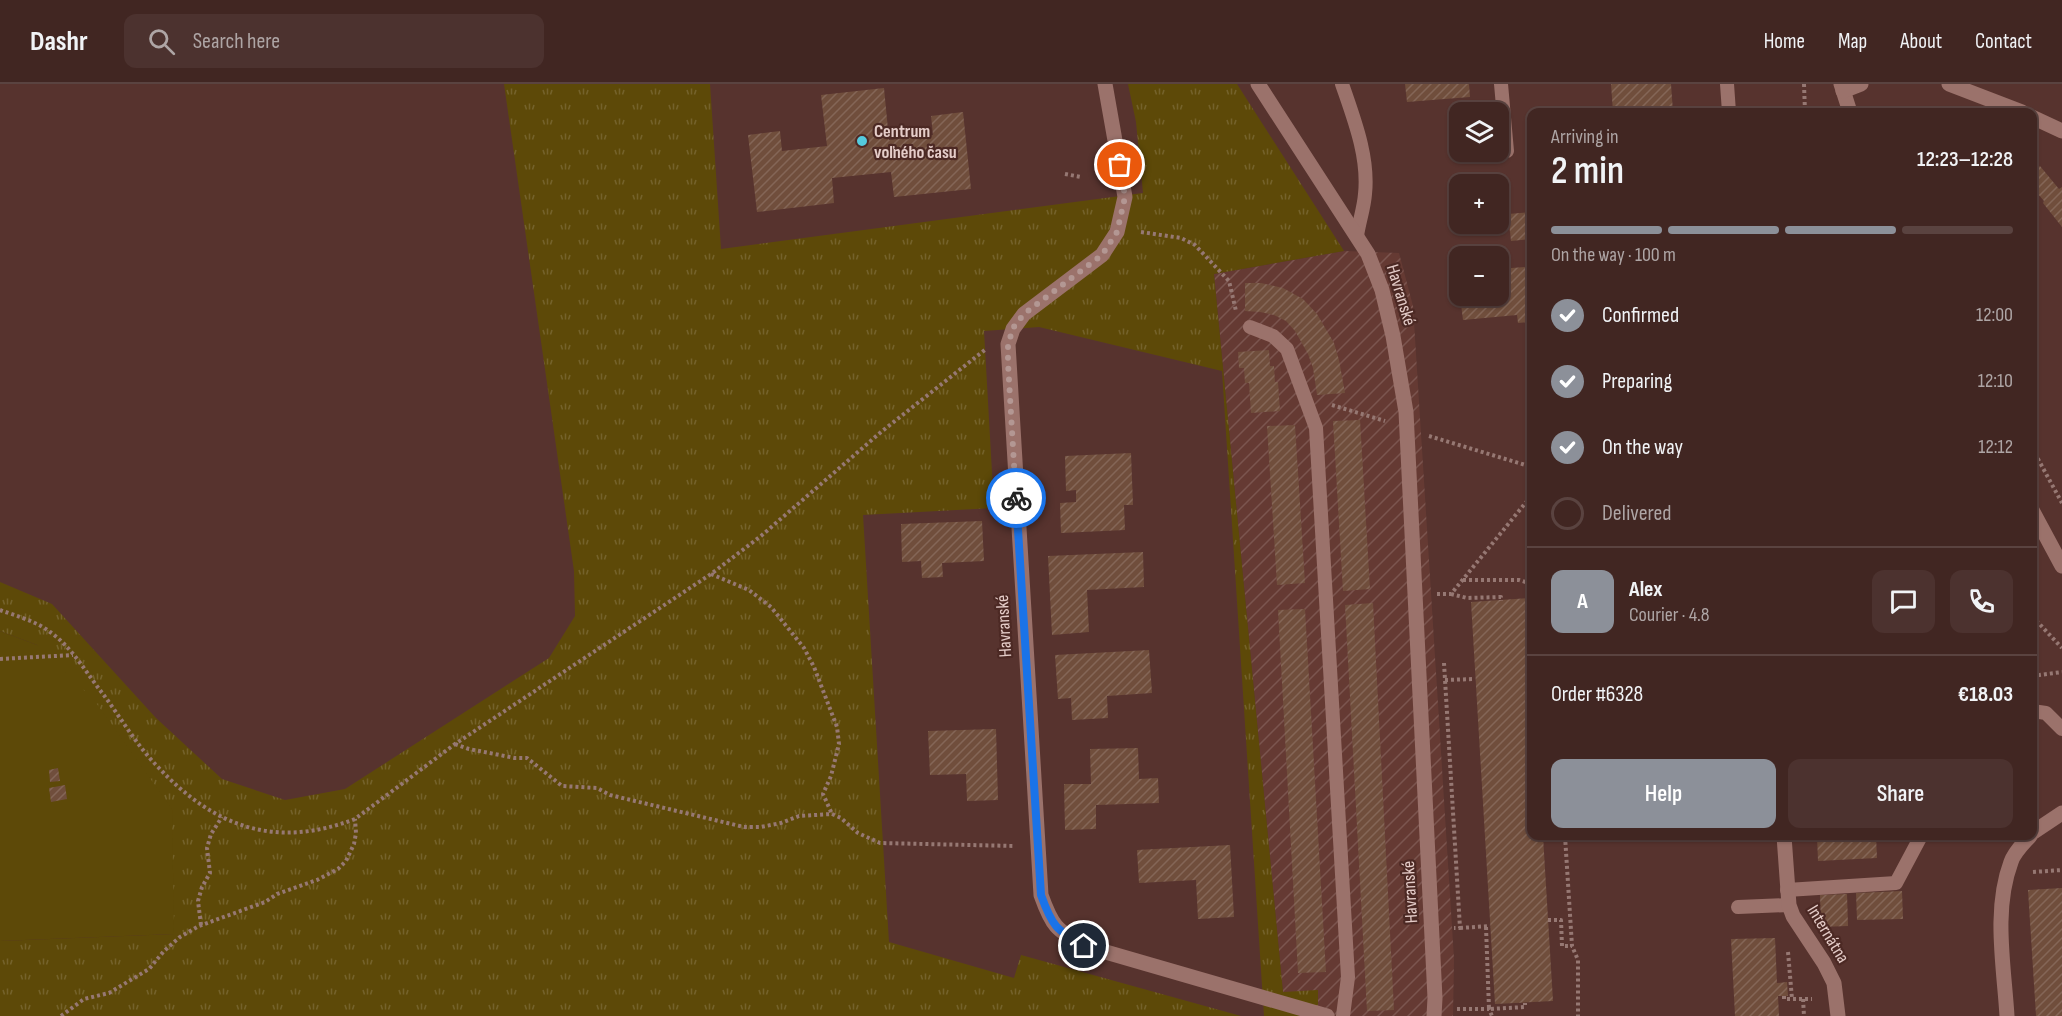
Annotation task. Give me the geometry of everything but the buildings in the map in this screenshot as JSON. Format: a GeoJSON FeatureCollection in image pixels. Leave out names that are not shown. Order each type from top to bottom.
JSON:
{"type":"FeatureCollection","features":[{"type":"Feature","properties":{"kind":"street"},"geometry":{"type":"LineString","coordinates":[[1013,328],[1024,314],[1102,255],[1119,226],[1125,197],[1105,84]]}},
{"type":"Feature","properties":{"kind":"street","name":"Havranské"},"geometry":{"type":"LineString","coordinates":[[1258,84],[1368,254],[1382,290],[1393,336],[1406,412],[1435,1013]]}},
{"type":"Feature","properties":{"kind":"street"},"geometry":{"type":"LineString","coordinates":[[1849,108],[1842,88],[1861,84]]}},
{"type":"Feature","properties":{"kind":"street"},"geometry":{"type":"LineString","coordinates":[[1949,84],[2012,108]]}},
{"type":"Feature","properties":{"kind":"street"},"geometry":{"type":"LineString","coordinates":[[2037,119],[2062,131]]}},
{"type":"Feature","properties":{"kind":"street","name":"Havranské"},"geometry":{"type":"LineString","coordinates":[[1013,328],[1008,345],[1008,363],[1035,806],[1041,895],[1049,918],[1064,934],[1084,946],[1326,1016]]}},
{"type":"Feature","properties":{"kind":"street"},"geometry":{"type":"LineString","coordinates":[[2037,519],[2062,566]]}},
{"type":"Feature","properties":{"kind":"street"},"geometry":{"type":"LineString","coordinates":[[2037,830],[2062,813]]}},
{"type":"Feature","properties":{"kind":"street","name":"Internátna"},"geometry":{"type":"LineString","coordinates":[[1784,840],[1788,898],[1793,916],[1824,963],[1834,983],[1838,1016]]}},
{"type":"Feature","properties":{"kind":"street"},"geometry":{"type":"LineString","coordinates":[[2007,1016],[2001,924],[2003,891],[2011,860],[2026,840]]}},
{"type":"Feature","properties":{"kind":"lane"},"geometry":{"type":"LineString","coordinates":[[1342,84],[1359,135],[1366,171],[1365,195],[1356,236]]}},
{"type":"Feature","properties":{"kind":"lane"},"geometry":{"type":"LineString","coordinates":[[1501,84],[1503,102]]}},
{"type":"Feature","properties":{"kind":"lane"},"geometry":{"type":"LineString","coordinates":[[1727,84],[1730,108]]}},
{"type":"Feature","properties":{"kind":"lane"},"geometry":{"type":"LineString","coordinates":[[1250,327],[1273,336],[1287,349],[1316,428],[1348,977],[1343,1016]]}},
{"type":"Feature","properties":{"kind":"lane"},"geometry":{"type":"LineString","coordinates":[[2037,712],[2046,713],[2062,729]]}},
{"type":"Feature","properties":{"kind":"lane"},"geometry":{"type":"LineString","coordinates":[[1738,907],[1896,883],[1919,840]]}},
{"type":"Feature","properties":{"kind":"path"},"geometry":{"type":"LineString","coordinates":[[1804,84],[1805,108]]}},
{"type":"Feature","properties":{"kind":"path"},"geometry":{"type":"LineString","coordinates":[[1065,174],[1081,177]]}},
{"type":"Feature","properties":{"kind":"path"},"geometry":{"type":"LineString","coordinates":[[1119,226],[1181,238],[1195,245],[1229,281],[1237,313],[1250,327]]}},
{"type":"Feature","properties":{"kind":"path"},"geometry":{"type":"LineString","coordinates":[[0,610],[50,632],[74,655],[157,767],[193,799],[222,817],[261,831],[294,834],[336,826],[355,819],[455,744],[711,574],[761,536],[881,432],[1013,328]]}},
{"type":"Feature","properties":{"kind":"path"},"geometry":{"type":"LineString","coordinates":[[1306,401],[1338,406],[1527,465]]}},
{"type":"Feature","properties":{"kind":"path"},"geometry":{"type":"LineString","coordinates":[[2037,457],[2062,503]]}},
{"type":"Feature","properties":{"kind":"path"},"geometry":{"type":"LineString","coordinates":[[1451,594],[1527,501]]}},
{"type":"Feature","properties":{"kind":"path"},"geometry":{"type":"LineString","coordinates":[[711,574],[748,590],[771,607],[804,648],[814,667],[837,727],[839,744],[831,776],[823,794],[832,814]]}},
{"type":"Feature","properties":{"kind":"path"},"geometry":{"type":"LineString","coordinates":[[1462,580],[1519,580],[1527,582]]}},
{"type":"Feature","properties":{"kind":"path"},"geometry":{"type":"LineString","coordinates":[[1415,594],[1451,594],[1467,598],[1501,597],[1501,600]]}},
{"type":"Feature","properties":{"kind":"path"},"geometry":{"type":"LineString","coordinates":[[1440,594],[1441,605]]}},
{"type":"Feature","properties":{"kind":"path"},"geometry":{"type":"LineString","coordinates":[[2037,621],[2062,648]]}},
{"type":"Feature","properties":{"kind":"path"},"geometry":{"type":"LineString","coordinates":[[0,659],[74,655]]}},
{"type":"Feature","properties":{"kind":"path"},"geometry":{"type":"LineString","coordinates":[[1444,659],[1460,928]]}},
{"type":"Feature","properties":{"kind":"path"},"geometry":{"type":"LineString","coordinates":[[2037,675],[2062,672]]}},
{"type":"Feature","properties":{"kind":"path"},"geometry":{"type":"LineString","coordinates":[[1445,680],[1475,679]]}},
{"type":"Feature","properties":{"kind":"path"},"geometry":{"type":"LineString","coordinates":[[455,744],[515,758],[527,758],[562,786],[597,788],[609,795],[744,827],[761,827],[799,816],[832,814],[841,818],[858,833],[880,843],[1019,846]]}},
{"type":"Feature","properties":{"kind":"path"},"geometry":{"type":"LineString","coordinates":[[201,925],[198,901],[202,887],[210,873],[207,848],[222,817]]}},
{"type":"Feature","properties":{"kind":"path"},"geometry":{"type":"LineString","coordinates":[[62,1016],[84,999],[109,993],[149,969],[180,937],[201,925],[265,902],[277,894],[317,880],[338,869],[346,861],[354,844],[355,819]]}},
{"type":"Feature","properties":{"kind":"path"},"geometry":{"type":"LineString","coordinates":[[1565,840],[1572,946],[1578,960],[1578,1016]]}},
{"type":"Feature","properties":{"kind":"path"},"geometry":{"type":"LineString","coordinates":[[1548,920],[1561,920],[1562,946],[1572,946]]}},
{"type":"Feature","properties":{"kind":"path"},"geometry":{"type":"LineString","coordinates":[[1432,929],[1488,926],[1492,1016]]}},
{"type":"Feature","properties":{"kind":"path"},"geometry":{"type":"LineString","coordinates":[[1784,996],[1784,999],[1837,998]]}},
{"type":"Feature","properties":{"kind":"path"},"geometry":{"type":"LineString","coordinates":[[1803,999],[1804,1016]]}},
{"type":"Feature","properties":{"kind":"path"},"geometry":{"type":"LineString","coordinates":[[1435,1013],[1525,1007],[1525,1003]]}},
{"type":"Feature","properties":{"kind":"shaded area"},"geometry":{"type":"Polygon","coordinates":[[[1344,251],[1399,253],[1413,306],[1454,959],[1453,1016],[1318,1016],[1283,993],[1214,274],[1344,251]]]}},
{"type":"Feature","properties":{"kind":"green space"},"geometry":{"type":"Polygon","coordinates":[[[504,84],[710,84],[721,249],[1143,193],[1136,122],[1128,84],[1237,84],[1344,251],[1214,274],[1283,992],[1318,990],[1318,1016],[1264,1016],[1222,371],[1039,327],[984,331],[994,508],[863,515],[889,942],[1014,978],[1021,955],[1241,1016],[0,1016],[0,941],[174,934],[37,645],[0,631],[0,582],[52,604],[156,718],[222,779],[285,800],[345,789],[549,658],[575,616],[574,571],[504,84]]]}},
{"type":"Feature","properties":{"kind":"green space"},"geometry":{"type":"Polygon","coordinates":[[[0,631],[37,645],[94,700],[172,809],[174,934],[0,941],[0,631]]]}},
{"type":"Feature","properties":{"kind":"way so far"},"geometry":{"type":"LineString","coordinates":[[1016,498],[1008,363],[1008,345],[1013,328],[1024,314],[1102,255],[1117,232],[1125,197],[1120,165]]}},
{"type":"Feature","properties":{"kind":"place","name":"Centrum voľného času"},"geometry":{"type":"Point","coordinates":[862,141]}},
{"type":"Feature","properties":{"kind":"route"},"geometry":{"type":"LineString","coordinates":[[1016,498],[1041,895],[1049,918],[1064,934],[1084,946]]}}]}
